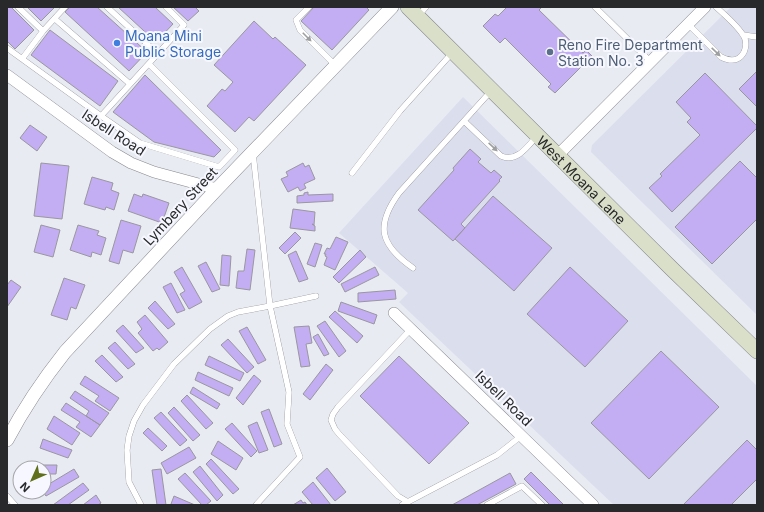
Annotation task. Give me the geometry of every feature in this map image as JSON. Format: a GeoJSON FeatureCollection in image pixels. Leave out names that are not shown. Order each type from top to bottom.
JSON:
{"type":"FeatureCollection","features":[{"type":"Feature","properties":{"kind":"main road","name":"West Moana Lane"},"geometry":{"type":"LineString","coordinates":[[417,10],[454,52],[672,269],[757,351]]}},
{"type":"Feature","properties":{"kind":"street","name":"Lymbery Street"},"geometry":{"type":"LineString","coordinates":[[7,440],[21,413],[42,381],[65,352],[217,189],[392,7]]}},
{"type":"Feature","properties":{"kind":"street"},"geometry":{"type":"LineString","coordinates":[[558,156],[705,7]]}},
{"type":"Feature","properties":{"kind":"street","name":"Isbell Road"},"geometry":{"type":"LineString","coordinates":[[7,75],[112,152],[131,163],[154,172],[217,189]]}},
{"type":"Feature","properties":{"kind":"street","name":"Isbell Road"},"geometry":{"type":"LineString","coordinates":[[394,313],[593,505]]}},
{"type":"Feature","properties":{"kind":"lane"},"geometry":{"type":"LineString","coordinates":[[18,7],[43,31]]}},
{"type":"Feature","properties":{"kind":"lane"},"geometry":{"type":"LineString","coordinates":[[22,59],[43,31],[65,7]]}},
{"type":"Feature","properties":{"kind":"lane"},"geometry":{"type":"LineString","coordinates":[[108,7],[158,54]]}},
{"type":"Feature","properties":{"kind":"lane"},"geometry":{"type":"LineString","coordinates":[[101,116],[184,25],[166,7]]}},
{"type":"Feature","properties":{"kind":"lane"},"geometry":{"type":"LineString","coordinates":[[309,7],[296,20],[300,30],[336,66]]}},
{"type":"Feature","properties":{"kind":"lane"},"geometry":{"type":"LineString","coordinates":[[595,7],[651,62]]}},
{"type":"Feature","properties":{"kind":"lane"},"geometry":{"type":"LineString","coordinates":[[688,24],[721,57],[734,61],[743,54],[746,42],[743,35],[716,7]]}},
{"type":"Feature","properties":{"kind":"lane"},"geometry":{"type":"LineString","coordinates":[[54,19],[130,84]]}},
{"type":"Feature","properties":{"kind":"lane"},"geometry":{"type":"LineString","coordinates":[[743,35],[757,37]]}},
{"type":"Feature","properties":{"kind":"lane"},"geometry":{"type":"LineString","coordinates":[[7,48],[140,143],[219,167],[235,150],[149,64]]}},
{"type":"Feature","properties":{"kind":"lane"},"geometry":{"type":"LineString","coordinates":[[352,173],[400,111],[454,52]]}},
{"type":"Feature","properties":{"kind":"lane"},"geometry":{"type":"LineString","coordinates":[[413,268],[393,252],[387,244],[384,235],[384,225],[388,212],[400,192],[492,90]]}},
{"type":"Feature","properties":{"kind":"lane"},"geometry":{"type":"LineString","coordinates":[[464,121],[501,156],[506,158],[517,156],[538,136]]}},
{"type":"Feature","properties":{"kind":"lane"},"geometry":{"type":"LineString","coordinates":[[253,153],[270,306],[290,392],[287,424],[300,457],[256,505]]}},
{"type":"Feature","properties":{"kind":"lane"},"geometry":{"type":"LineString","coordinates":[[141,505],[130,482],[127,450],[129,436],[134,421],[143,405],[174,364],[210,329],[228,316],[238,312],[316,296]]}},
{"type":"Feature","properties":{"kind":"lane"},"geometry":{"type":"LineString","coordinates":[[411,329],[338,407],[331,420],[339,434],[405,504],[497,455],[521,436]]}},
{"type":"Feature","properties":{"kind":"lane"},"geometry":{"type":"LineString","coordinates":[[487,505],[522,486],[542,505]]}},
{"type":"Feature","properties":{"kind":"lane"},"geometry":{"type":"LineString","coordinates":[[7,496],[15,505]]}},
{"type":"Feature","properties":{"kind":"shaded area"},"geometry":{"type":"Polygon","coordinates":[[[731,7],[757,7],[757,315],[591,152],[592,145],[731,7]]]}},
{"type":"Feature","properties":{"kind":"shaded area"},"geometry":{"type":"Polygon","coordinates":[[[463,97],[757,386],[757,505],[614,505],[399,302],[408,293],[339,233],[463,97]]]}},
{"type":"Feature","properties":{"kind":"building"},"geometry":{"type":"Polygon","coordinates":[[[7,7],[11,7],[34,30],[15,49],[7,41],[7,7]]]}},
{"type":"Feature","properties":{"kind":"building"},"geometry":{"type":"Polygon","coordinates":[[[27,7],[55,7],[41,21],[27,7]]]}},
{"type":"Feature","properties":{"kind":"building"},"geometry":{"type":"Polygon","coordinates":[[[70,7],[97,7],[147,52],[129,71],[65,12],[70,7]]]}},
{"type":"Feature","properties":{"kind":"building"},"geometry":{"type":"Polygon","coordinates":[[[118,7],[155,7],[173,24],[156,42],[118,7]]]}},
{"type":"Feature","properties":{"kind":"building"},"geometry":{"type":"Polygon","coordinates":[[[173,7],[195,7],[199,11],[188,21],[173,7]]]}},
{"type":"Feature","properties":{"kind":"building"},"geometry":{"type":"Polygon","coordinates":[[[314,7],[366,7],[369,10],[332,50],[301,21],[314,7]]]}},
{"type":"Feature","properties":{"kind":"building","name":"Reno Fire Department Station No. 3"},"geometry":{"type":"Polygon","coordinates":[[[507,7],[542,7],[539,10],[583,53],[586,50],[592,56],[555,93],[548,87],[551,84],[505,38],[500,43],[483,26],[495,14],[498,16],[507,7]]]}},
{"type":"Feature","properties":{"kind":"building"},"geometry":{"type":"Polygon","coordinates":[[[254,21],[273,39],[275,37],[306,65],[254,121],[249,117],[235,132],[207,106],[222,89],[225,91],[233,82],[214,65],[254,21]]]}},
{"type":"Feature","properties":{"kind":"building"},"geometry":{"type":"Polygon","coordinates":[[[50,30],[118,81],[100,106],[31,55],[50,30]]]}},
{"type":"Feature","properties":{"kind":"building"},"geometry":{"type":"Polygon","coordinates":[[[757,71],[757,107],[739,89],[757,71]]]}},
{"type":"Feature","properties":{"kind":"building"},"geometry":{"type":"Polygon","coordinates":[[[705,73],[757,126],[757,128],[672,212],[649,188],[662,176],[660,174],[700,135],[687,122],[691,118],[676,102],[705,73]]]}},
{"type":"Feature","properties":{"kind":"building"},"geometry":{"type":"Polygon","coordinates":[[[145,75],[221,150],[214,157],[154,142],[113,112],[145,75]]]}},
{"type":"Feature","properties":{"kind":"building"},"geometry":{"type":"Polygon","coordinates":[[[30,125],[47,137],[37,151],[20,138],[30,125]]]}},
{"type":"Feature","properties":{"kind":"building"},"geometry":{"type":"Polygon","coordinates":[[[470,149],[481,159],[478,162],[491,173],[494,170],[502,177],[461,224],[465,228],[453,241],[418,210],[454,170],[453,168],[470,149]]]}},
{"type":"Feature","properties":{"kind":"building"},"geometry":{"type":"Polygon","coordinates":[[[740,161],[757,178],[757,219],[712,264],[675,227],[740,161]]]}},
{"type":"Feature","properties":{"kind":"building"},"geometry":{"type":"Polygon","coordinates":[[[41,163],[69,166],[62,219],[34,216],[41,163]]]}},
{"type":"Feature","properties":{"kind":"building"},"geometry":{"type":"Polygon","coordinates":[[[303,163],[305,167],[309,165],[315,179],[304,184],[306,188],[300,191],[298,187],[288,192],[281,179],[288,176],[286,172],[303,163]]]}},
{"type":"Feature","properties":{"kind":"building"},"geometry":{"type":"Polygon","coordinates":[[[92,177],[113,183],[111,190],[119,193],[114,210],[106,207],[105,210],[84,204],[92,177]]]}},
{"type":"Feature","properties":{"kind":"building"},"geometry":{"type":"Polygon","coordinates":[[[308,192],[308,195],[333,194],[333,201],[297,203],[297,196],[304,195],[304,193],[308,192]]]}},
{"type":"Feature","properties":{"kind":"building"},"geometry":{"type":"Polygon","coordinates":[[[134,194],[142,197],[143,194],[169,203],[162,223],[128,211],[134,194]]]}},
{"type":"Feature","properties":{"kind":"building"},"geometry":{"type":"Polygon","coordinates":[[[493,196],[552,248],[514,291],[455,239],[493,196]]]}},
{"type":"Feature","properties":{"kind":"building"},"geometry":{"type":"Polygon","coordinates":[[[293,209],[315,212],[314,225],[312,224],[315,226],[315,231],[290,228],[293,209]]]}},
{"type":"Feature","properties":{"kind":"building"},"geometry":{"type":"Polygon","coordinates":[[[121,220],[141,226],[133,253],[123,250],[119,264],[109,261],[121,220]]]}},
{"type":"Feature","properties":{"kind":"building"},"geometry":{"type":"Polygon","coordinates":[[[41,225],[60,230],[53,257],[34,252],[41,225]]]}},
{"type":"Feature","properties":{"kind":"building"},"geometry":{"type":"Polygon","coordinates":[[[78,225],[99,231],[97,235],[106,238],[101,255],[92,252],[91,257],[70,250],[78,225]]]}},
{"type":"Feature","properties":{"kind":"building"},"geometry":{"type":"Polygon","coordinates":[[[295,232],[301,238],[285,254],[279,248],[295,232]]]}},
{"type":"Feature","properties":{"kind":"building"},"geometry":{"type":"Polygon","coordinates":[[[336,237],[348,242],[335,270],[324,265],[327,257],[325,256],[326,254],[324,254],[327,248],[330,249],[336,237]]]}},
{"type":"Feature","properties":{"kind":"building"},"geometry":{"type":"Polygon","coordinates":[[[315,243],[322,245],[315,267],[307,264],[315,243]]]}},
{"type":"Feature","properties":{"kind":"building"},"geometry":{"type":"Polygon","coordinates":[[[247,249],[255,250],[250,290],[236,288],[238,271],[244,271],[247,249]]]}},
{"type":"Feature","properties":{"kind":"building"},"geometry":{"type":"Polygon","coordinates":[[[360,250],[366,257],[339,283],[333,277],[360,250]]]}},
{"type":"Feature","properties":{"kind":"building"},"geometry":{"type":"Polygon","coordinates":[[[296,251],[308,279],[299,282],[288,255],[296,251]]]}},
{"type":"Feature","properties":{"kind":"building"},"geometry":{"type":"Polygon","coordinates":[[[222,255],[231,256],[229,286],[220,285],[222,255]]]}},
{"type":"Feature","properties":{"kind":"building"},"geometry":{"type":"Polygon","coordinates":[[[206,262],[220,289],[212,292],[198,266],[206,262]]]}},
{"type":"Feature","properties":{"kind":"building"},"geometry":{"type":"Polygon","coordinates":[[[182,267],[202,302],[189,309],[180,294],[185,291],[174,272],[182,267]]]}},
{"type":"Feature","properties":{"kind":"building"},"geometry":{"type":"Polygon","coordinates":[[[375,267],[379,275],[345,292],[341,284],[375,267]]]}},
{"type":"Feature","properties":{"kind":"building"},"geometry":{"type":"Polygon","coordinates":[[[570,267],[628,321],[585,367],[527,314],[570,267]]]}},
{"type":"Feature","properties":{"kind":"building"},"geometry":{"type":"Polygon","coordinates":[[[64,278],[85,285],[76,309],[71,307],[67,320],[51,315],[64,278]]]}},
{"type":"Feature","properties":{"kind":"building"},"geometry":{"type":"Polygon","coordinates":[[[11,280],[21,287],[7,307],[7,285],[11,280]]]}},
{"type":"Feature","properties":{"kind":"building"},"geometry":{"type":"Polygon","coordinates":[[[171,283],[185,310],[177,313],[163,287],[171,283]]]}},
{"type":"Feature","properties":{"kind":"building"},"geometry":{"type":"Polygon","coordinates":[[[395,290],[396,299],[358,302],[358,293],[395,290]]]}},
{"type":"Feature","properties":{"kind":"building"},"geometry":{"type":"Polygon","coordinates":[[[155,301],[175,324],[168,329],[148,308],[155,301]]]}},
{"type":"Feature","properties":{"kind":"building"},"geometry":{"type":"Polygon","coordinates":[[[341,302],[377,315],[374,324],[338,311],[341,302]]]}},
{"type":"Feature","properties":{"kind":"building"},"geometry":{"type":"Polygon","coordinates":[[[335,311],[363,336],[357,343],[329,317],[335,311]]]}},
{"type":"Feature","properties":{"kind":"building"},"geometry":{"type":"Polygon","coordinates":[[[145,315],[168,342],[159,350],[157,348],[153,351],[138,333],[142,329],[137,322],[145,315]]]}},
{"type":"Feature","properties":{"kind":"building"},"geometry":{"type":"Polygon","coordinates":[[[325,321],[346,351],[339,357],[317,326],[325,321]]]}},
{"type":"Feature","properties":{"kind":"building"},"geometry":{"type":"Polygon","coordinates":[[[123,325],[144,348],[136,353],[116,331],[123,325]]]}},
{"type":"Feature","properties":{"kind":"building"},"geometry":{"type":"Polygon","coordinates":[[[309,326],[312,343],[306,344],[310,366],[301,367],[294,327],[309,326]]]}},
{"type":"Feature","properties":{"kind":"building"},"geometry":{"type":"Polygon","coordinates":[[[247,327],[266,360],[258,364],[239,331],[247,327]]]}},
{"type":"Feature","properties":{"kind":"building"},"geometry":{"type":"Polygon","coordinates":[[[318,334],[329,354],[324,356],[313,337],[318,334]]]}},
{"type":"Feature","properties":{"kind":"building"},"geometry":{"type":"Polygon","coordinates":[[[228,339],[254,367],[247,373],[221,345],[228,339]]]}},
{"type":"Feature","properties":{"kind":"building"},"geometry":{"type":"Polygon","coordinates":[[[115,342],[135,364],[128,369],[108,348],[115,342]]]}},
{"type":"Feature","properties":{"kind":"building"},"geometry":{"type":"Polygon","coordinates":[[[661,351],[719,407],[649,479],[591,423],[661,351]]]}},
{"type":"Feature","properties":{"kind":"building"},"geometry":{"type":"Polygon","coordinates":[[[102,355],[123,377],[116,382],[95,361],[102,355]]]}},
{"type":"Feature","properties":{"kind":"building"},"geometry":{"type":"Polygon","coordinates":[[[209,356],[244,373],[240,381],[205,365],[209,356]]]}},
{"type":"Feature","properties":{"kind":"building"},"geometry":{"type":"Polygon","coordinates":[[[399,356],[469,423],[429,464],[360,396],[399,356]]]}},
{"type":"Feature","properties":{"kind":"building"},"geometry":{"type":"Polygon","coordinates":[[[326,364],[333,370],[310,400],[303,394],[326,364]]]}},
{"type":"Feature","properties":{"kind":"building"},"geometry":{"type":"Polygon","coordinates":[[[198,372],[233,388],[229,396],[195,380],[198,372]]]}},
{"type":"Feature","properties":{"kind":"building"},"geometry":{"type":"Polygon","coordinates":[[[254,375],[261,381],[243,405],[236,398],[254,375]]]}},
{"type":"Feature","properties":{"kind":"building"},"geometry":{"type":"Polygon","coordinates":[[[85,376],[119,398],[110,411],[95,401],[99,396],[80,384],[85,376]]]}},
{"type":"Feature","properties":{"kind":"building"},"geometry":{"type":"Polygon","coordinates":[[[193,387],[220,404],[217,409],[190,393],[193,387]]]}},
{"type":"Feature","properties":{"kind":"building"},"geometry":{"type":"Polygon","coordinates":[[[75,391],[109,413],[100,425],[86,416],[89,411],[70,398],[75,391]]]}},
{"type":"Feature","properties":{"kind":"building"},"geometry":{"type":"Polygon","coordinates":[[[187,395],[213,423],[206,429],[181,401],[187,395]]]}},
{"type":"Feature","properties":{"kind":"building"},"geometry":{"type":"Polygon","coordinates":[[[66,403],[100,425],[91,437],[76,427],[80,422],[61,410],[66,403]]]}},
{"type":"Feature","properties":{"kind":"building"},"geometry":{"type":"Polygon","coordinates":[[[174,407],[200,435],[193,441],[168,413],[174,407]]]}},
{"type":"Feature","properties":{"kind":"building"},"geometry":{"type":"Polygon","coordinates":[[[269,409],[282,444],[274,447],[261,412],[269,409]]]}},
{"type":"Feature","properties":{"kind":"building"},"geometry":{"type":"Polygon","coordinates":[[[161,412],[187,440],[180,446],[154,418],[161,412]]]}},
{"type":"Feature","properties":{"kind":"building"},"geometry":{"type":"Polygon","coordinates":[[[54,416],[80,433],[72,445],[47,429],[54,416]]]}},
{"type":"Feature","properties":{"kind":"building"},"geometry":{"type":"Polygon","coordinates":[[[257,422],[268,450],[259,453],[248,426],[257,422]]]}},
{"type":"Feature","properties":{"kind":"building"},"geometry":{"type":"Polygon","coordinates":[[[232,423],[257,451],[251,457],[225,429],[232,423]]]}},
{"type":"Feature","properties":{"kind":"building"},"geometry":{"type":"Polygon","coordinates":[[[148,428],[167,446],[162,451],[143,433],[148,428]]]}},
{"type":"Feature","properties":{"kind":"building"},"geometry":{"type":"Polygon","coordinates":[[[43,439],[72,450],[68,458],[40,448],[43,439]]]}},
{"type":"Feature","properties":{"kind":"building"},"geometry":{"type":"Polygon","coordinates":[[[747,440],[757,450],[757,479],[731,505],[683,505],[747,440]]]}},
{"type":"Feature","properties":{"kind":"building"},"geometry":{"type":"Polygon","coordinates":[[[218,441],[243,458],[236,470],[211,454],[218,441]]]}},
{"type":"Feature","properties":{"kind":"building"},"geometry":{"type":"Polygon","coordinates":[[[189,447],[196,458],[167,474],[161,463],[189,447]]]}},
{"type":"Feature","properties":{"kind":"building"},"geometry":{"type":"Polygon","coordinates":[[[211,459],[239,489],[233,494],[206,464],[211,459]]]}},
{"type":"Feature","properties":{"kind":"building"},"geometry":{"type":"Polygon","coordinates":[[[52,465],[57,465],[56,474],[52,474],[52,465]]]}},
{"type":"Feature","properties":{"kind":"building"},"geometry":{"type":"Polygon","coordinates":[[[200,466],[223,495],[217,501],[193,472],[200,466]]]}},
{"type":"Feature","properties":{"kind":"building"},"geometry":{"type":"Polygon","coordinates":[[[327,468],[346,492],[335,501],[316,478],[327,468]]]}},
{"type":"Feature","properties":{"kind":"building"},"geometry":{"type":"Polygon","coordinates":[[[74,469],[79,477],[52,493],[52,482],[74,469]]]}},
{"type":"Feature","properties":{"kind":"building"},"geometry":{"type":"Polygon","coordinates":[[[161,469],[166,505],[157,505],[152,470],[161,469]]]}},
{"type":"Feature","properties":{"kind":"building"},"geometry":{"type":"Polygon","coordinates":[[[531,472],[564,505],[550,505],[524,479],[531,472]]]}},
{"type":"Feature","properties":{"kind":"building"},"geometry":{"type":"Polygon","coordinates":[[[185,473],[211,501],[206,505],[202,505],[178,479],[185,473]]]}},
{"type":"Feature","properties":{"kind":"building"},"geometry":{"type":"Polygon","coordinates":[[[510,473],[516,484],[477,505],[452,505],[510,473]]]}},
{"type":"Feature","properties":{"kind":"building"},"geometry":{"type":"Polygon","coordinates":[[[313,482],[331,505],[313,505],[302,492],[313,482]]]}},
{"type":"Feature","properties":{"kind":"building"},"geometry":{"type":"Polygon","coordinates":[[[83,483],[89,490],[68,505],[53,505],[83,483]]]}},
{"type":"Feature","properties":{"kind":"building"},"geometry":{"type":"Polygon","coordinates":[[[96,495],[101,503],[98,505],[83,505],[96,495]]]}},
{"type":"Feature","properties":{"kind":"building"},"geometry":{"type":"Polygon","coordinates":[[[174,496],[195,505],[173,505],[171,504],[174,496]]]}},
{"type":"Feature","properties":{"kind":"building"},"geometry":{"type":"Polygon","coordinates":[[[301,500],[307,505],[293,505],[301,500]]]}},
{"type":"Feature","properties":{"kind":"place","name":"Moana Mini Public Storage"},"geometry":{"type":"Point","coordinates":[117,43]}},
{"type":"Feature","properties":{"kind":"place","name":"Reno Fire Department Station No. 3"},"geometry":{"type":"Point","coordinates":[550,52]}}]}
